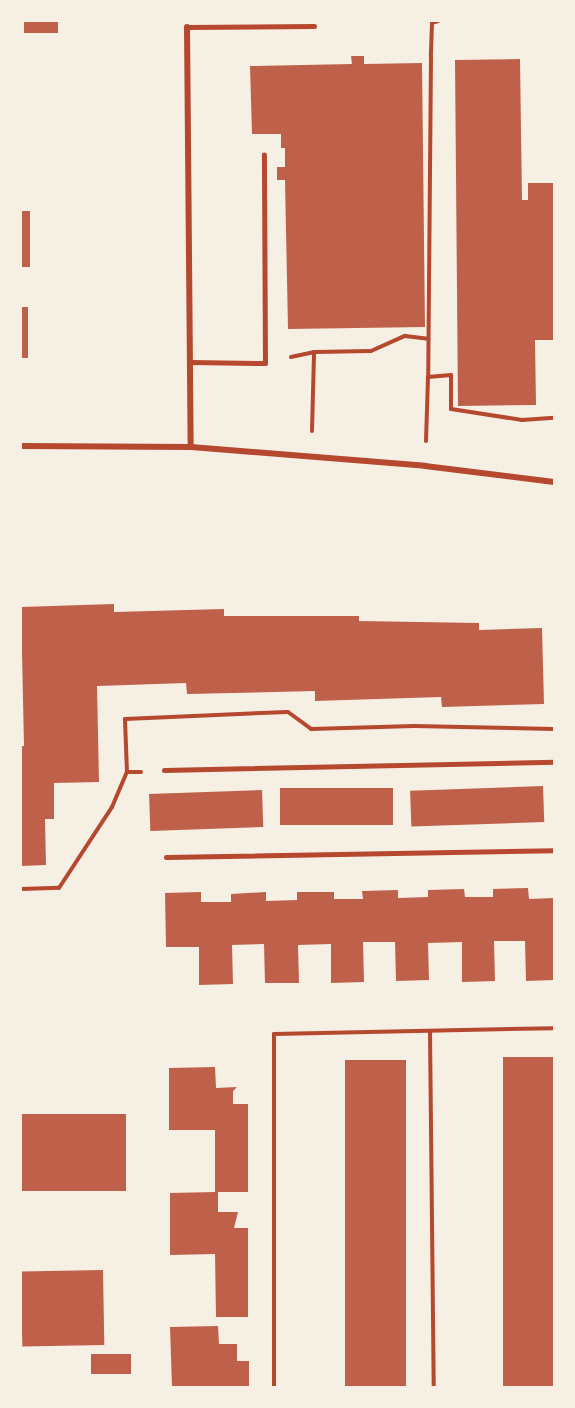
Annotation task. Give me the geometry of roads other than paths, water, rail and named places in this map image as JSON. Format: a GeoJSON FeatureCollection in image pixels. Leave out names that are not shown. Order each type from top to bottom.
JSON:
{"type":"FeatureCollection","features":[{"type":"Feature","properties":{"kind":"street"},"geometry":{"type":"LineString","coordinates":[[187,27],[191,447]]}},
{"type":"Feature","properties":{"kind":"street"},"geometry":{"type":"LineString","coordinates":[[21,446],[191,447],[311,456],[554,482]]}},
{"type":"Feature","properties":{"kind":"lane"},"geometry":{"type":"LineString","coordinates":[[187,27],[314,26]]}},
{"type":"Feature","properties":{"kind":"lane"},"geometry":{"type":"LineString","coordinates":[[190,362],[265,363],[264,155]]}},
{"type":"Feature","properties":{"kind":"lane"},"geometry":{"type":"LineString","coordinates":[[164,770],[554,762]]}},
{"type":"Feature","properties":{"kind":"lane"},"geometry":{"type":"LineString","coordinates":[[166,857],[554,850]]}}]}
